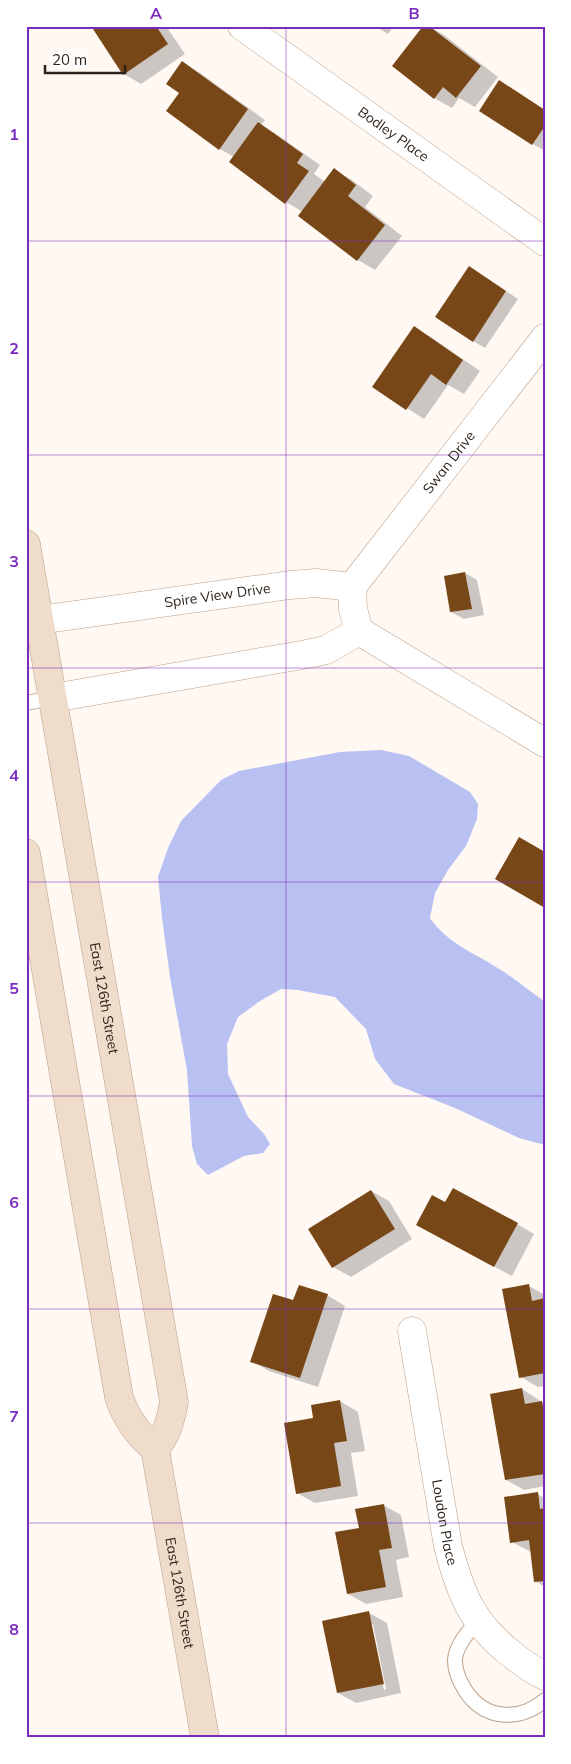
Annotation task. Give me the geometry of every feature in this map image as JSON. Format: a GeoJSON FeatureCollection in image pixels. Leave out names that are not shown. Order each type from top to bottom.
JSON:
{"type":"FeatureCollection","features":[{"type":"Feature","properties":{"kind":"main road","name":"East 126th Street"},"geometry":{"type":"LineString","coordinates":[[26,544],[33,621],[52,698],[174,1402],[168,1428],[155,1449],[205,1738]]}},
{"type":"Feature","properties":{"kind":"main road"},"geometry":{"type":"LineString","coordinates":[[26,853],[118,1397],[130,1422],[155,1449]]}},
{"type":"Feature","properties":{"kind":"street","name":"Bodley Place"},"geometry":{"type":"LineString","coordinates":[[242,26],[545,242]]}},
{"type":"Feature","properties":{"kind":"street","name":"Swan Drive"},"geometry":{"type":"LineString","coordinates":[[352,587],[545,338]]}},
{"type":"Feature","properties":{"kind":"street","name":"Spire View Drive"},"geometry":{"type":"LineString","coordinates":[[33,621],[290,585],[316,583],[352,587]]}},
{"type":"Feature","properties":{"kind":"street"},"geometry":{"type":"LineString","coordinates":[[352,587],[353,609],[359,631],[545,743]]}},
{"type":"Feature","properties":{"kind":"street"},"geometry":{"type":"LineString","coordinates":[[52,698],[326,650],[359,631]]}},
{"type":"Feature","properties":{"kind":"street","name":"Loudon Place"},"geometry":{"type":"LineString","coordinates":[[412,1331],[454,1572],[477,1620],[499,1644],[521,1662],[545,1676]]}},
{"type":"Feature","properties":{"kind":"lane"},"geometry":{"type":"LineString","coordinates":[[26,703],[52,698]]}},
{"type":"Feature","properties":{"kind":"lane"},"geometry":{"type":"LineString","coordinates":[[477,1620],[458,1648],[455,1660],[462,1686],[470,1698],[491,1713],[510,1715],[538,1705],[545,1700]]}},
{"type":"Feature","properties":{"kind":"water"},"geometry":{"type":"Polygon","coordinates":[[[381,750],[409,756],[470,792],[478,804],[477,819],[466,846],[448,870],[435,893],[430,918],[445,935],[501,970],[545,1002],[545,1145],[519,1138],[455,1108],[394,1084],[375,1059],[366,1029],[335,997],[298,990],[281,989],[238,1017],[227,1044],[228,1074],[248,1117],[264,1134],[270,1144],[263,1153],[244,1156],[208,1175],[197,1164],[192,1146],[187,1070],[170,977],[162,918],[158,877],[168,848],[181,821],[221,780],[239,771],[340,752],[381,750]]]}},
{"type":"Feature","properties":{"kind":"building"},"geometry":{"type":"Polygon","coordinates":[[[91,26],[156,26],[168,44],[123,75],[91,26]]]}},
{"type":"Feature","properties":{"kind":"building"},"geometry":{"type":"Polygon","coordinates":[[[423,26],[429,26],[481,66],[456,98],[443,87],[434,99],[392,66],[423,26]]]}},
{"type":"Feature","properties":{"kind":"building"},"geometry":{"type":"Polygon","coordinates":[[[182,61],[248,109],[219,150],[166,111],[179,93],[166,84],[182,61]]]}},
{"type":"Feature","properties":{"kind":"building"},"geometry":{"type":"Polygon","coordinates":[[[499,80],[545,110],[545,126],[532,145],[479,111],[499,80]]]}},
{"type":"Feature","properties":{"kind":"building"},"geometry":{"type":"Polygon","coordinates":[[[258,122],[303,154],[297,163],[309,171],[285,204],[229,162],[258,122]]]}},
{"type":"Feature","properties":{"kind":"building"},"geometry":{"type":"Polygon","coordinates":[[[334,168],[356,185],[348,196],[385,225],[357,261],[298,216],[334,168]]]}},
{"type":"Feature","properties":{"kind":"building"},"geometry":{"type":"Polygon","coordinates":[[[469,266],[506,291],[473,342],[435,317],[469,266]]]}},
{"type":"Feature","properties":{"kind":"building"},"geometry":{"type":"Polygon","coordinates":[[[414,326],[463,360],[446,385],[431,374],[406,410],[372,387],[414,326]]]}},
{"type":"Feature","properties":{"kind":"building"},"geometry":{"type":"Polygon","coordinates":[[[465,572],[472,609],[450,612],[444,576],[465,572]]]}},
{"type":"Feature","properties":{"kind":"building"},"geometry":{"type":"Polygon","coordinates":[[[519,837],[545,852],[545,908],[495,879],[519,837]]]}},
{"type":"Feature","properties":{"kind":"building"},"geometry":{"type":"Polygon","coordinates":[[[453,1188],[518,1223],[494,1267],[416,1225],[432,1195],[445,1202],[453,1188]]]}},
{"type":"Feature","properties":{"kind":"building"},"geometry":{"type":"Polygon","coordinates":[[[371,1190],[395,1229],[332,1268],[308,1229],[371,1190]]]}},
{"type":"Feature","properties":{"kind":"building"},"geometry":{"type":"Polygon","coordinates":[[[529,1284],[532,1301],[545,1298],[545,1373],[519,1378],[502,1289],[529,1284]]]}},
{"type":"Feature","properties":{"kind":"building"},"geometry":{"type":"Polygon","coordinates":[[[299,1285],[328,1294],[300,1378],[250,1362],[273,1294],[293,1300],[299,1285]]]}},
{"type":"Feature","properties":{"kind":"building"},"geometry":{"type":"Polygon","coordinates":[[[522,1388],[525,1404],[542,1401],[545,1419],[545,1474],[505,1480],[490,1394],[522,1388]]]}},
{"type":"Feature","properties":{"kind":"building"},"geometry":{"type":"Polygon","coordinates":[[[340,1400],[347,1441],[334,1443],[341,1486],[296,1494],[284,1423],[313,1418],[311,1405],[340,1400]]]}},
{"type":"Feature","properties":{"kind":"building"},"geometry":{"type":"Polygon","coordinates":[[[538,1492],[540,1509],[545,1508],[545,1581],[534,1582],[529,1540],[510,1543],[504,1497],[538,1492]]]}},
{"type":"Feature","properties":{"kind":"building"},"geometry":{"type":"Polygon","coordinates":[[[384,1504],[392,1548],[379,1550],[386,1587],[347,1594],[335,1532],[359,1528],[355,1509],[384,1504]]]}},
{"type":"Feature","properties":{"kind":"building"},"geometry":{"type":"Polygon","coordinates":[[[369,1611],[384,1684],[337,1693],[322,1621],[369,1611]]]}}]}
